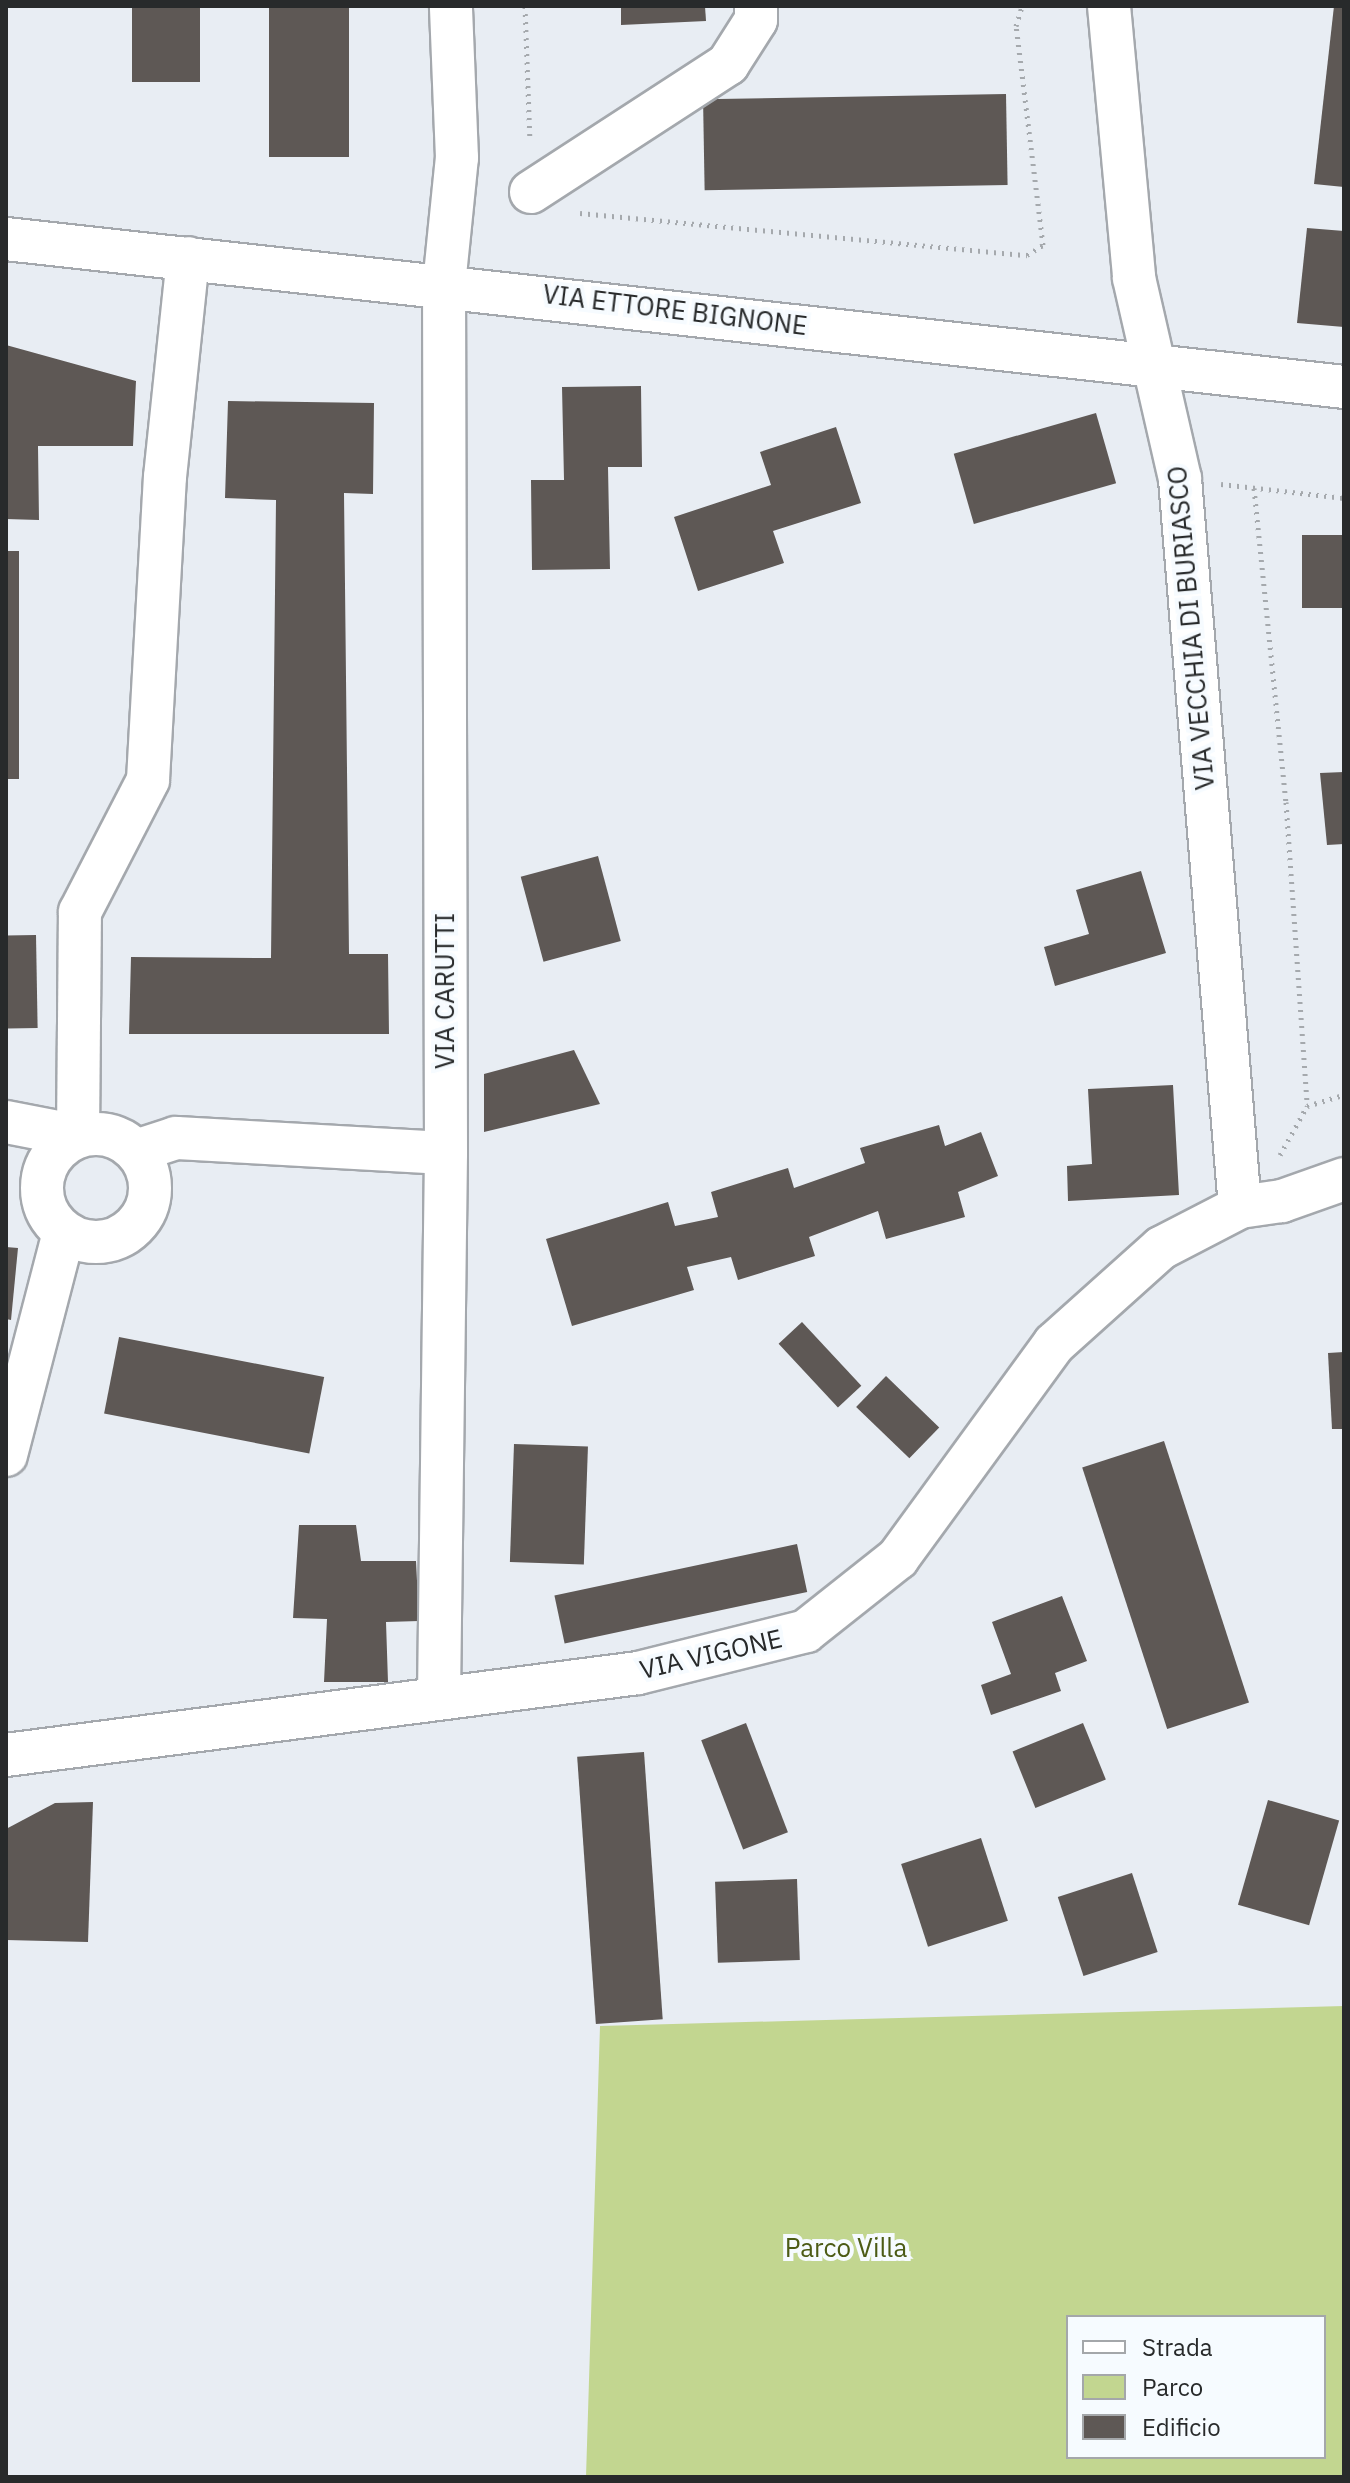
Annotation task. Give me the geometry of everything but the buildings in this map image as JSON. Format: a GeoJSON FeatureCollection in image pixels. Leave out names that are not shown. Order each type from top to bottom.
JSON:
{"type":"FeatureCollection","features":[{"type":"Feature","properties":{"kind":"street","name":"VIA CARUTTI"},"geometry":{"type":"LineString","coordinates":[[439,1696],[446,1153],[444,285],[457,158],[451,6]]}},
{"type":"Feature","properties":{"kind":"street"},"geometry":{"type":"LineString","coordinates":[[531,192],[728,64],[756,20],[756,6]]}},
{"type":"Feature","properties":{"kind":"street","name":"VIA VECCHIA DI BURIASCO"},"geometry":{"type":"LineString","coordinates":[[1109,6],[1134,278],[1180,479],[1240,1207]]}},
{"type":"Feature","properties":{"kind":"street","name":"VIA ETTORE BIGNONE"},"geometry":{"type":"LineString","coordinates":[[6,239],[444,285],[1344,387]]}},
{"type":"Feature","properties":{"kind":"street"},"geometry":{"type":"LineString","coordinates":[[78,1136],[80,912],[148,780],[165,477],[188,258]]}},
{"type":"Feature","properties":{"kind":"street"},"geometry":{"type":"LineString","coordinates":[[6,1122],[78,1136],[110,1135],[136,1151],[151,1183],[142,1217],[130,1230],[97,1243],[64,1233],[44,1205],[43,1172],[51,1156],[78,1136]]}},
{"type":"Feature","properties":{"kind":"street"},"geometry":{"type":"LineString","coordinates":[[136,1151],[176,1138],[446,1153]]}},
{"type":"Feature","properties":{"kind":"street","name":"VIA VIGONE"},"geometry":{"type":"LineString","coordinates":[[6,1755],[439,1696],[638,1673],[806,1631],[898,1558],[1054,1344],[1161,1248],[1240,1207],[1282,1201],[1344,1179]]}},
{"type":"Feature","properties":{"kind":"street"},"geometry":{"type":"LineString","coordinates":[[6,1455],[64,1233]]}},
{"type":"Feature","properties":{"kind":"path"},"geometry":{"type":"LineString","coordinates":[[525,6],[531,192],[540,209],[1027,255],[1043,245],[1016,26],[1022,6]]}},
{"type":"Feature","properties":{"kind":"path"},"geometry":{"type":"LineString","coordinates":[[1180,479],[1344,498]]}},
{"type":"Feature","properties":{"kind":"path"},"geometry":{"type":"LineString","coordinates":[[1254,488],[1286,802],[1307,1106],[1279,1157],[1282,1201]]}},
{"type":"Feature","properties":{"kind":"path"},"geometry":{"type":"LineString","coordinates":[[1307,1106],[1344,1095]]}},
{"type":"Feature","properties":{"kind":"green space","name":"Parco Villa"},"geometry":{"type":"Polygon","coordinates":[[[1344,2006],[1344,2477],[586,2477],[600,2026],[1344,2006]]]}}]}
